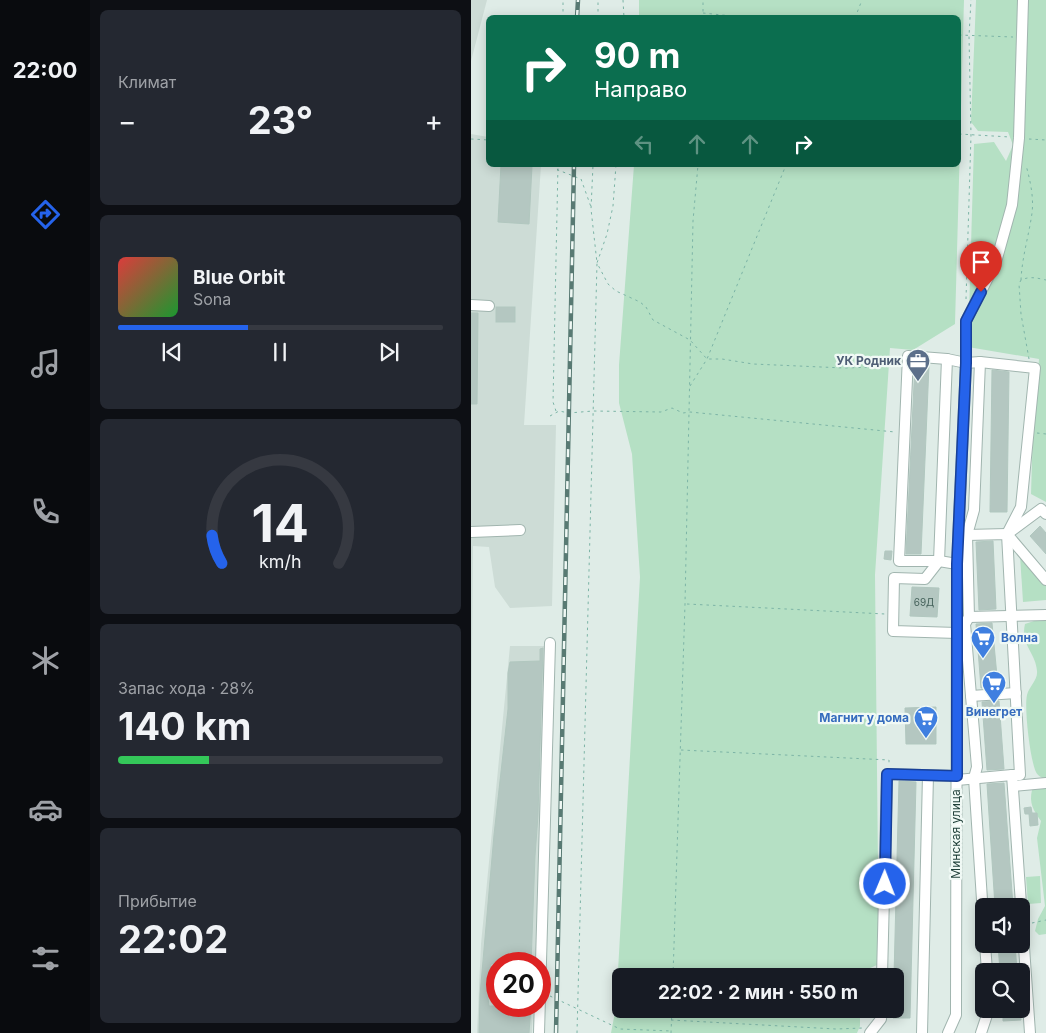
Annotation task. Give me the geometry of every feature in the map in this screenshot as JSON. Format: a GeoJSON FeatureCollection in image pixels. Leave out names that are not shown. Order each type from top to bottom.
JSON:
{"type":"FeatureCollection","features":[{"type":"Feature","properties":{"kind":"street","name":"Минская улица"},"geometry":{"type":"LineString","coordinates":[[948,1033],[956,1015],[957,564],[966,363],[966,321],[996,262],[1012,205],[1019,138],[1023,0]]}},
{"type":"Feature","properties":{"kind":"street"},"geometry":{"type":"LineString","coordinates":[[471,305],[489,306]]}},
{"type":"Feature","properties":{"kind":"street"},"geometry":{"type":"LineString","coordinates":[[882,968],[887,774],[974,778],[1020,774],[1007,534],[1021,507],[1035,368],[980,362],[966,363],[947,359],[908,356],[899,561],[939,561],[957,564]]}},
{"type":"Feature","properties":{"kind":"street"},"geometry":{"type":"LineString","coordinates":[[947,359],[939,561],[925,579],[894,578],[893,631],[957,633]]}},
{"type":"Feature","properties":{"kind":"street"},"geometry":{"type":"LineString","coordinates":[[980,362],[974,510],[967,535],[969,617],[965,624],[977,767],[974,778],[982,898]]}},
{"type":"Feature","properties":{"kind":"street"},"geometry":{"type":"LineString","coordinates":[[967,535],[1007,534],[1041,509],[1046,514]]}},
{"type":"Feature","properties":{"kind":"street"},"geometry":{"type":"LineString","coordinates":[[471,532],[520,530]]}},
{"type":"Feature","properties":{"kind":"street"},"geometry":{"type":"LineString","coordinates":[[1007,534],[1046,580]]}},
{"type":"Feature","properties":{"kind":"street"},"geometry":{"type":"LineString","coordinates":[[969,617],[1046,615]]}},
{"type":"Feature","properties":{"kind":"street"},"geometry":{"type":"LineString","coordinates":[[543,952],[550,643]]}},
{"type":"Feature","properties":{"kind":"street"},"geometry":{"type":"LineString","coordinates":[[971,696],[1016,693]]}},
{"type":"Feature","properties":{"kind":"street"},"geometry":{"type":"LineString","coordinates":[[922,1033],[928,775]]}},
{"type":"Feature","properties":{"kind":"street"},"geometry":{"type":"LineString","coordinates":[[1012,775],[1021,898]]}},
{"type":"Feature","properties":{"kind":"street"},"geometry":{"type":"LineString","coordinates":[[1013,786],[1046,783]]}},
{"type":"Feature","properties":{"kind":"street"},"geometry":{"type":"LineString","coordinates":[[1025,953],[1030,1033]]}},
{"type":"Feature","properties":{"kind":"street"},"geometry":{"type":"LineString","coordinates":[[539,1033],[540,1017]]}},
{"type":"Feature","properties":{"kind":"street"},"geometry":{"type":"LineString","coordinates":[[872,1030],[881,1018]]}},
{"type":"Feature","properties":{"kind":"street"},"geometry":{"type":"LineString","coordinates":[[981,1033],[986,1018]]}},
{"type":"Feature","properties":{"kind":"path"},"geometry":{"type":"LineString","coordinates":[[563,0],[563,15]]}},
{"type":"Feature","properties":{"kind":"path"},"geometry":{"type":"LineString","coordinates":[[598,0],[598,15]]}},
{"type":"Feature","properties":{"kind":"path"},"geometry":{"type":"LineString","coordinates":[[623,0],[624,15]]}},
{"type":"Feature","properties":{"kind":"path"},"geometry":{"type":"LineString","coordinates":[[703,0],[703,13],[722,15]]}},
{"type":"Feature","properties":{"kind":"path"},"geometry":{"type":"LineString","coordinates":[[856,15],[862,0]]}},
{"type":"Feature","properties":{"kind":"path"},"geometry":{"type":"LineString","coordinates":[[966,302],[971,135],[969,36],[971,0]]}},
{"type":"Feature","properties":{"kind":"path"},"geometry":{"type":"LineString","coordinates":[[961,35],[1021,37]]}},
{"type":"Feature","properties":{"kind":"path"},"geometry":{"type":"LineString","coordinates":[[961,134],[1046,140]]}},
{"type":"Feature","properties":{"kind":"path"},"geometry":{"type":"LineString","coordinates":[[471,139],[486,140]]}},
{"type":"Feature","properties":{"kind":"path"},"geometry":{"type":"LineString","coordinates":[[1025,163],[1031,185],[1032,211],[1022,261],[1019,298],[1030,367]]}},
{"type":"Feature","properties":{"kind":"path"},"geometry":{"type":"LineString","coordinates":[[554,167],[581,179],[591,209]]}},
{"type":"Feature","properties":{"kind":"path"},"geometry":{"type":"LineString","coordinates":[[556,412],[553,402],[559,167]]}},
{"type":"Feature","properties":{"kind":"path"},"geometry":{"type":"LineString","coordinates":[[577,1033],[597,263],[591,209],[593,167]]}},
{"type":"Feature","properties":{"kind":"path"},"geometry":{"type":"LineString","coordinates":[[615,167],[613,206],[607,234],[597,263],[608,284],[616,291],[640,302],[646,307],[653,320],[690,340],[707,359],[722,359],[753,364],[844,368],[875,367],[907,362]]}},
{"type":"Feature","properties":{"kind":"path"},"geometry":{"type":"LineString","coordinates":[[673,968],[685,604],[693,221],[698,167]]}},
{"type":"Feature","properties":{"kind":"path"},"geometry":{"type":"LineString","coordinates":[[690,387],[707,359],[784,167]]}},
{"type":"Feature","properties":{"kind":"path"},"geometry":{"type":"LineString","coordinates":[[1021,280],[1035,277],[1046,280]]}},
{"type":"Feature","properties":{"kind":"path"},"geometry":{"type":"LineString","coordinates":[[550,416],[556,412],[661,412],[671,408],[683,413],[689,412],[904,432]]}},
{"type":"Feature","properties":{"kind":"path"},"geometry":{"type":"LineString","coordinates":[[685,604],[893,615]]}},
{"type":"Feature","properties":{"kind":"path"},"geometry":{"type":"LineString","coordinates":[[681,750],[889,760],[889,774]]}},
{"type":"Feature","properties":{"kind":"path"},"geometry":{"type":"LineString","coordinates":[[1030,923],[1046,920]]}},
{"type":"Feature","properties":{"kind":"path"},"geometry":{"type":"LineString","coordinates":[[551,997],[620,1029],[629,1031],[671,1032],[671,1020],[872,1030]]}},
{"type":"Feature","properties":{"kind":"shaded area"},"geometry":{"type":"Polygon","coordinates":[[[471,0],[487,0],[471,61],[471,0]]]}},
{"type":"Feature","properties":{"kind":"shaded area"},"geometry":{"type":"Polygon","coordinates":[[[471,134],[486,137],[486,167],[541,167],[524,425],[556,425],[552,606],[510,608],[495,587],[489,547],[473,546],[471,762],[471,134]]]}},
{"type":"Feature","properties":{"kind":"shaded area"},"geometry":{"type":"Polygon","coordinates":[[[510,646],[548,646],[546,762],[536,952],[486,952],[486,1017],[533,1017],[532,1033],[477,1033],[481,944],[510,646]]]}},
{"type":"Feature","properties":{"kind":"green space"},"geometry":{"type":"Polygon","coordinates":[[[639,0],[964,0],[961,108],[961,15],[639,15],[639,0]]]}},
{"type":"Feature","properties":{"kind":"green space"},"geometry":{"type":"Polygon","coordinates":[[[976,0],[1046,0],[1046,502],[1031,494],[1033,428],[1039,359],[968,347],[974,144],[994,142],[1006,161],[1013,145],[1008,132],[978,131],[971,122],[976,0]]]}},
{"type":"Feature","properties":{"kind":"green space"},"geometry":{"type":"Polygon","coordinates":[[[634,167],[959,167],[955,324],[913,350],[890,348],[875,575],[879,964],[870,968],[618,968],[640,577],[632,454],[619,403],[619,365],[634,167]]]}},
{"type":"Feature","properties":{"kind":"green space"},"geometry":{"type":"Polygon","coordinates":[[[1020,555],[1046,584],[1046,600],[1023,602],[1020,555]]]}},
{"type":"Feature","properties":{"kind":"green space"},"geometry":{"type":"Polygon","coordinates":[[[1043,618],[1046,619],[1046,779],[1037,773],[1030,746],[1026,701],[1037,671],[1034,659],[1026,643],[1024,631],[1025,624],[1043,618]]]}},
{"type":"Feature","properties":{"kind":"green space"},"geometry":{"type":"Polygon","coordinates":[[[1046,786],[1046,934],[1039,935],[1035,931],[1038,919],[1045,906],[1037,838],[1041,821],[1032,806],[1031,795],[1032,790],[1046,786]]]}},
{"type":"Feature","properties":{"kind":"green space"},"geometry":{"type":"Polygon","coordinates":[[[1040,876],[1041,903],[1030,904],[1030,898],[1028,898],[1026,877],[1040,876]]]}},
{"type":"Feature","properties":{"kind":"green space"},"geometry":{"type":"Polygon","coordinates":[[[614,1018],[860,1018],[860,1026],[857,1033],[611,1033],[614,1018]]]}},
{"type":"Feature","properties":{"kind":"building"},"geometry":{"type":"Polygon","coordinates":[[[501,167],[532,167],[529,224],[498,222],[501,167]]]}},
{"type":"Feature","properties":{"kind":"building"},"geometry":{"type":"Polygon","coordinates":[[[496,307],[515,307],[515,322],[496,322],[496,307]]]}},
{"type":"Feature","properties":{"kind":"building"},"geometry":{"type":"Polygon","coordinates":[[[471,313],[478,313],[477,404],[471,404],[471,313]]]}},
{"type":"Feature","properties":{"kind":"building"},"geometry":{"type":"Polygon","coordinates":[[[915,363],[929,365],[921,554],[906,554],[915,363]]]}},
{"type":"Feature","properties":{"kind":"building"},"geometry":{"type":"Polygon","coordinates":[[[992,370],[1009,372],[1007,512],[990,512],[992,370]]]}},
{"type":"Feature","properties":{"kind":"building"},"geometry":{"type":"Polygon","coordinates":[[[1040,526],[1046,533],[1046,554],[1030,536],[1040,526]]]}},
{"type":"Feature","properties":{"kind":"building"},"geometry":{"type":"Polygon","coordinates":[[[993,541],[996,609],[979,610],[976,542],[993,541]]]}},
{"type":"Feature","properties":{"kind":"building"},"geometry":{"type":"Polygon","coordinates":[[[885,551],[892,551],[891,560],[884,559],[885,551]]]}},
{"type":"Feature","properties":{"kind":"building"},"geometry":{"type":"Polygon","coordinates":[[[912,587],[939,588],[937,617],[910,616],[912,587]]]}},
{"type":"Feature","properties":{"kind":"building"},"geometry":{"type":"Polygon","coordinates":[[[992,623],[998,687],[981,688],[976,624],[992,623]]]}},
{"type":"Feature","properties":{"kind":"building"},"geometry":{"type":"Polygon","coordinates":[[[543,648],[531,952],[486,952],[486,1017],[530,1017],[529,1033],[479,1033],[480,995],[494,835],[508,709],[508,673],[510,662],[540,661],[540,649],[543,648]]]}},
{"type":"Feature","properties":{"kind":"building"},"geometry":{"type":"Polygon","coordinates":[[[999,701],[1004,769],[987,770],[982,702],[999,701]]]}},
{"type":"Feature","properties":{"kind":"building"},"geometry":{"type":"Polygon","coordinates":[[[936,707],[936,744],[906,744],[905,708],[936,707]]]}},
{"type":"Feature","properties":{"kind":"building"},"geometry":{"type":"Polygon","coordinates":[[[899,781],[916,782],[910,1018],[904,1018],[904,968],[894,968],[899,781]]]}},
{"type":"Feature","properties":{"kind":"building"},"geometry":{"type":"Polygon","coordinates":[[[1004,783],[1012,898],[994,898],[987,784],[1004,783]]]}},
{"type":"Feature","properties":{"kind":"building"},"geometry":{"type":"Polygon","coordinates":[[[1031,807],[1032,813],[1037,813],[1038,825],[1030,826],[1029,814],[1025,814],[1024,808],[1031,807]]]}},
{"type":"Feature","properties":{"kind":"building"},"geometry":{"type":"Polygon","coordinates":[[[999,953],[1016,953],[1016,963],[999,963],[999,953]]]}},
{"type":"Feature","properties":{"kind":"building"},"geometry":{"type":"Polygon","coordinates":[[[1003,1018],[1021,1018],[1021,1020],[1003,1021],[1003,1018]]]}},
{"type":"Feature","properties":{"kind":"railway"},"geometry":{"type":"LineString","coordinates":[[577,15],[578,0]]}},
{"type":"Feature","properties":{"kind":"railway"},"geometry":{"type":"LineString","coordinates":[[556,1033],[574,167]]}},
{"type":"Feature","properties":{"kind":"place","name":"УК Родник"},"geometry":{"type":"Point","coordinates":[918,382]}},
{"type":"Feature","properties":{"kind":"place","name":"Волна"},"geometry":{"type":"Point","coordinates":[983,659]}},
{"type":"Feature","properties":{"kind":"place","name":"Винегрет"},"geometry":{"type":"Point","coordinates":[994,704]}},
{"type":"Feature","properties":{"kind":"place","name":"Магнит у дома"},"geometry":{"type":"Point","coordinates":[926,739]}},
{"type":"Feature","properties":{"kind":"route"},"geometry":{"type":"LineString","coordinates":[[885,884],[887,774],[957,776],[957,564],[966,363],[966,321],[981,292]]}}]}
